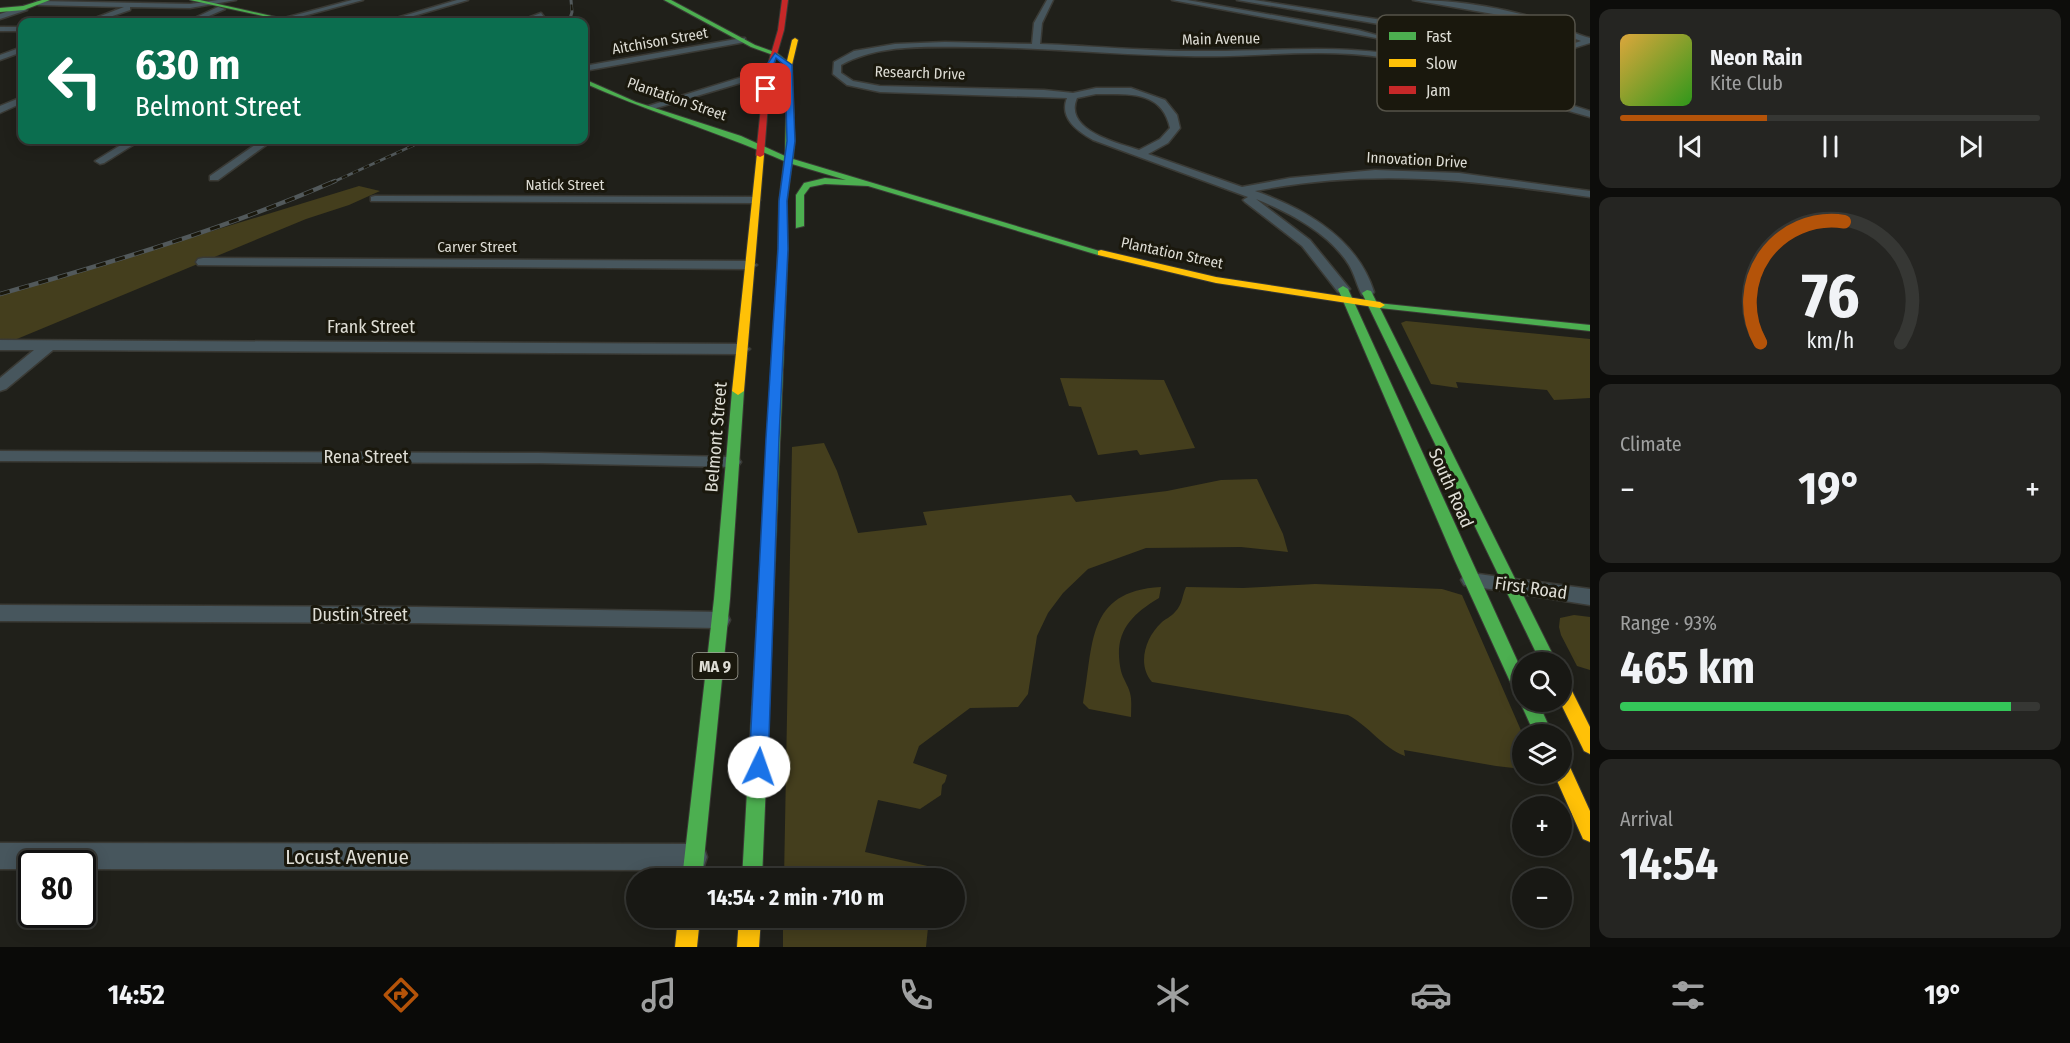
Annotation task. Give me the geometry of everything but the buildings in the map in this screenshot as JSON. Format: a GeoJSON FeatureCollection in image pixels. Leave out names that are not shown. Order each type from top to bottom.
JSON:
{"type":"FeatureCollection","features":[{"type":"Feature","properties":{"kind":"main road"},"geometry":{"type":"LineString","coordinates":[[194,0],[224,4],[277,18]]}},
{"type":"Feature","properties":{"kind":"main road"},"geometry":{"type":"LineString","coordinates":[[652,0],[742,44],[771,43],[779,39]]}},
{"type":"Feature","properties":{"kind":"main road"},"geometry":{"type":"LineString","coordinates":[[667,0],[742,44],[771,64],[791,59]]}},
{"type":"Feature","properties":{"kind":"main road","name":"Belmont Street"},"geometry":{"type":"LineString","coordinates":[[694,868],[719,620],[754,200],[771,64],[779,39],[785,0]]}},
{"type":"Feature","properties":{"kind":"main road","name":"MA 9"},"geometry":{"type":"LineString","coordinates":[[753,868],[783,201],[789,156],[791,59],[798,0]]}},
{"type":"Feature","properties":{"kind":"main road"},"geometry":{"type":"LineString","coordinates":[[0,10],[24,8],[43,2]]}},
{"type":"Feature","properties":{"kind":"main road","name":"Plantation Street"},"geometry":{"type":"LineString","coordinates":[[588,83],[867,184],[1134,262],[1210,279],[1590,328]]}},
{"type":"Feature","properties":{"kind":"main road","name":"Plantation Street"},"geometry":{"type":"LineString","coordinates":[[789,156],[1083,239],[1345,296]]}},
{"type":"Feature","properties":{"kind":"main road"},"geometry":{"type":"LineString","coordinates":[[799,239],[800,195],[803,187],[825,181],[867,184]]}},
{"type":"Feature","properties":{"kind":"main road"},"geometry":{"type":"LineString","coordinates":[[780,302],[797,285]]}},
{"type":"Feature","properties":{"kind":"main road","name":"South Road"},"geometry":{"type":"LineString","coordinates":[[1345,296],[1512,666]]}},
{"type":"Feature","properties":{"kind":"main road","name":"Plantation Street"},"geometry":{"type":"LineString","coordinates":[[1370,299],[1590,317]]}},
{"type":"Feature","properties":{"kind":"main road","name":"South Road"},"geometry":{"type":"LineString","coordinates":[[1370,299],[1544,652]]}},
{"type":"Feature","properties":{"kind":"main road"},"geometry":{"type":"LineString","coordinates":[[1572,709],[1590,746]]}},
{"type":"Feature","properties":{"kind":"main road"},"geometry":{"type":"LineString","coordinates":[[1572,784],[1581,796],[1590,833]]}},
{"type":"Feature","properties":{"kind":"main road"},"geometry":{"type":"LineString","coordinates":[[686,947],[688,928]]}},
{"type":"Feature","properties":{"kind":"main road"},"geometry":{"type":"LineString","coordinates":[[748,947],[749,928]]}},
{"type":"Feature","properties":{"kind":"street"},"geometry":{"type":"LineString","coordinates":[[100,18],[146,0]]}},
{"type":"Feature","properties":{"kind":"street"},"geometry":{"type":"LineString","coordinates":[[298,18],[360,0]]}},
{"type":"Feature","properties":{"kind":"street"},"geometry":{"type":"LineString","coordinates":[[401,18],[465,0]]}},
{"type":"Feature","properties":{"kind":"street"},"geometry":{"type":"LineString","coordinates":[[1036,45],[1038,22],[1050,0]]}},
{"type":"Feature","properties":{"kind":"street"},"geometry":{"type":"LineString","coordinates":[[1174,0],[1377,36]]}},
{"type":"Feature","properties":{"kind":"street"},"geometry":{"type":"LineString","coordinates":[[1240,0],[1377,22]]}},
{"type":"Feature","properties":{"kind":"street"},"geometry":{"type":"LineString","coordinates":[[1416,0],[1521,15]]}},
{"type":"Feature","properties":{"kind":"street"},"geometry":{"type":"LineString","coordinates":[[43,2],[135,5],[224,4]]}},
{"type":"Feature","properties":{"kind":"street"},"geometry":{"type":"LineString","coordinates":[[198,18],[224,4]]}},
{"type":"Feature","properties":{"kind":"street"},"geometry":{"type":"LineString","coordinates":[[0,17],[24,8]]}},
{"type":"Feature","properties":{"kind":"street"},"geometry":{"type":"LineString","coordinates":[[532,18],[541,15]]}},
{"type":"Feature","properties":{"kind":"street"},"geometry":{"type":"LineString","coordinates":[[0,29],[18,29]]}},
{"type":"Feature","properties":{"kind":"street","name":"Aitchison Street"},"geometry":{"type":"LineString","coordinates":[[588,68],[742,44]]}},
{"type":"Feature","properties":{"kind":"street","name":"Research Drive"},"geometry":{"type":"LineString","coordinates":[[1036,45],[954,45],[878,51],[844,58],[838,62],[836,71],[844,80],[870,87],[1073,96],[1115,90],[1145,94],[1161,102],[1172,115],[1174,128],[1172,134],[1162,142],[1139,154]]}},
{"type":"Feature","properties":{"kind":"street","name":"Main Avenue"},"geometry":{"type":"LineString","coordinates":[[1036,45],[1176,53],[1325,49],[1377,55]]}},
{"type":"Feature","properties":{"kind":"street"},"geometry":{"type":"LineString","coordinates":[[0,59],[18,51]]}},
{"type":"Feature","properties":{"kind":"street"},"geometry":{"type":"LineString","coordinates":[[0,59],[16,61]]}},
{"type":"Feature","properties":{"kind":"street"},"geometry":{"type":"LineString","coordinates":[[650,107],[771,64]]}},
{"type":"Feature","properties":{"kind":"street"},"geometry":{"type":"LineString","coordinates":[[1073,96],[1068,106],[1069,112],[1080,127],[1096,137],[1210,180],[1244,190],[1290,210],[1331,237],[1358,267],[1365,280],[1370,299]]}},
{"type":"Feature","properties":{"kind":"street"},"geometry":{"type":"LineString","coordinates":[[0,110],[18,102]]}},
{"type":"Feature","properties":{"kind":"street","name":"Main Avenue"},"geometry":{"type":"LineString","coordinates":[[1575,109],[1590,114]]}},
{"type":"Feature","properties":{"kind":"street"},"geometry":{"type":"LineString","coordinates":[[100,161],[128,144]]}},
{"type":"Feature","properties":{"kind":"street"},"geometry":{"type":"LineString","coordinates":[[214,178],[262,144]]}},
{"type":"Feature","properties":{"kind":"street","name":"Innovation Drive"},"geometry":{"type":"LineString","coordinates":[[1244,190],[1269,183],[1324,175],[1389,172],[1463,176],[1590,194]]}},
{"type":"Feature","properties":{"kind":"street"},"geometry":{"type":"LineString","coordinates":[[1210,180],[1247,199],[1296,234],[1317,255],[1345,296]]}},
{"type":"Feature","properties":{"kind":"street","name":"Natick Street"},"geometry":{"type":"LineString","coordinates":[[375,199],[754,200]]}},
{"type":"Feature","properties":{"kind":"street","name":"Carver Street"},"geometry":{"type":"LineString","coordinates":[[203,262],[750,266]]}},
{"type":"Feature","properties":{"kind":"street","name":"Frank Street"},"geometry":{"type":"LineString","coordinates":[[0,345],[742,349]]}},
{"type":"Feature","properties":{"kind":"street"},"geometry":{"type":"LineString","coordinates":[[0,386],[48,346]]}},
{"type":"Feature","properties":{"kind":"street","name":"Rena Street"},"geometry":{"type":"LineString","coordinates":[[0,456],[540,458],[732,462]]}},
{"type":"Feature","properties":{"kind":"street","name":"First Road"},"geometry":{"type":"LineString","coordinates":[[1472,580],[1590,597]]}},
{"type":"Feature","properties":{"kind":"street","name":"Dustin Street"},"geometry":{"type":"LineString","coordinates":[[0,613],[406,615],[719,620]]}},
{"type":"Feature","properties":{"kind":"street","name":"Locust Avenue"},"geometry":{"type":"LineString","coordinates":[[0,856],[694,868]]}},
{"type":"Feature","properties":{"kind":"shaded area"},"geometry":{"type":"Polygon","coordinates":[[[359,186],[380,191],[349,205],[306,219],[0,346],[0,296],[359,186]]]}},
{"type":"Feature","properties":{"kind":"shaded area"},"geometry":{"type":"Polygon","coordinates":[[[1406,321],[1590,339],[1590,398],[1554,400],[1547,390],[1456,382],[1458,388],[1431,384],[1401,323],[1406,321]]]}},
{"type":"Feature","properties":{"kind":"shaded area"},"geometry":{"type":"Polygon","coordinates":[[[1060,378],[1164,380],[1195,448],[1140,455],[1137,450],[1098,455],[1081,407],[1069,406],[1060,378]]]}},
{"type":"Feature","properties":{"kind":"shaded area"},"geometry":{"type":"Polygon","coordinates":[[[824,443],[837,471],[858,533],[927,525],[923,512],[1071,495],[1076,502],[1167,491],[1221,480],[1257,479],[1283,534],[1288,552],[1241,547],[1146,548],[1088,569],[1063,593],[1048,613],[1037,636],[1028,694],[1018,707],[970,708],[919,746],[913,763],[947,775],[942,785],[941,795],[920,809],[878,800],[865,852],[932,868],[784,868],[792,447],[824,443]]]}},
{"type":"Feature","properties":{"kind":"shaded area"},"geometry":{"type":"Polygon","coordinates":[[[1315,584],[1442,589],[1462,595],[1518,724],[1512,724],[1512,768],[1404,750],[1405,756],[1389,747],[1348,715],[1152,682],[1145,668],[1147,644],[1155,629],[1178,609],[1186,587],[1243,588],[1315,584]]]}},
{"type":"Feature","properties":{"kind":"shaded area"},"geometry":{"type":"Polygon","coordinates":[[[1161,587],[1159,598],[1139,612],[1126,627],[1119,647],[1122,674],[1131,696],[1131,717],[1089,709],[1083,703],[1092,642],[1106,610],[1118,599],[1136,591],[1161,587]]]}},
{"type":"Feature","properties":{"kind":"shaded area"},"geometry":{"type":"Polygon","coordinates":[[[1574,615],[1590,617],[1590,670],[1577,666],[1572,652],[1570,652],[1561,635],[1560,618],[1574,615]]]}},
{"type":"Feature","properties":{"kind":"shaded area"},"geometry":{"type":"Polygon","coordinates":[[[783,928],[928,928],[926,947],[783,947],[783,928]]]}},
{"type":"Feature","properties":{"kind":"railway"},"geometry":{"type":"LineString","coordinates":[[570,18],[571,0]]}},
{"type":"Feature","properties":{"kind":"railway"},"geometry":{"type":"LineString","coordinates":[[331,183],[416,144]]}},
{"type":"Feature","properties":{"kind":"railway"},"geometry":{"type":"LineString","coordinates":[[0,294],[127,257],[211,229],[335,181]]}},
{"type":"Feature","properties":{"kind":"traffic: fast"},"geometry":{"type":"LineString","coordinates":[[0,10],[24,8],[47,0]]}},
{"type":"Feature","properties":{"kind":"traffic: fast"},"geometry":{"type":"LineString","coordinates":[[193,0],[276,18]]}},
{"type":"Feature","properties":{"kind":"traffic: fast"},"geometry":{"type":"LineString","coordinates":[[667,0],[753,46],[775,54],[789,65]]}},
{"type":"Feature","properties":{"kind":"traffic: fast"},"geometry":{"type":"LineString","coordinates":[[588,83],[634,103],[738,138],[788,160],[1101,253]]}},
{"type":"Feature","properties":{"kind":"traffic: fast"},"geometry":{"type":"LineString","coordinates":[[753,868],[783,249],[783,201],[791,141],[790,116]]}},
{"type":"Feature","properties":{"kind":"traffic: fast"},"geometry":{"type":"LineString","coordinates":[[799,226],[800,195],[807,185],[825,181],[867,184]]}},
{"type":"Feature","properties":{"kind":"traffic: fast"},"geometry":{"type":"LineString","coordinates":[[1343,289],[1512,666]]}},
{"type":"Feature","properties":{"kind":"traffic: fast"},"geometry":{"type":"LineString","coordinates":[[1367,293],[1544,652]]}},
{"type":"Feature","properties":{"kind":"traffic: fast"},"geometry":{"type":"LineString","coordinates":[[1380,305],[1590,328]]}},
{"type":"Feature","properties":{"kind":"traffic: fast"},"geometry":{"type":"LineString","coordinates":[[693,868],[722,599],[738,391]]}},
{"type":"Feature","properties":{"kind":"traffic: fast"},"geometry":{"type":"LineString","coordinates":[[1534,712],[1539,724]]}},
{"type":"Feature","properties":{"kind":"traffic: slow"},"geometry":{"type":"LineString","coordinates":[[790,116],[789,65],[795,40]]}},
{"type":"Feature","properties":{"kind":"traffic: slow"},"geometry":{"type":"LineString","coordinates":[[738,391],[760,155]]}},
{"type":"Feature","properties":{"kind":"traffic: slow"},"geometry":{"type":"LineString","coordinates":[[1101,253],[1216,280],[1380,305]]}},
{"type":"Feature","properties":{"kind":"traffic: slow"},"geometry":{"type":"LineString","coordinates":[[1572,709],[1590,746]]}},
{"type":"Feature","properties":{"kind":"traffic: slow"},"geometry":{"type":"LineString","coordinates":[[1568,784],[1590,833]]}},
{"type":"Feature","properties":{"kind":"traffic: slow"},"geometry":{"type":"LineString","coordinates":[[686,947],[688,928]]}},
{"type":"Feature","properties":{"kind":"traffic: slow"},"geometry":{"type":"LineString","coordinates":[[748,947],[749,928]]}},
{"type":"Feature","properties":{"kind":"traffic: jam"},"geometry":{"type":"LineString","coordinates":[[760,155],[767,78],[781,30],[785,0]]}},
{"type":"Feature","properties":{"kind":"route"},"geometry":{"type":"LineString","coordinates":[[759,767],[772,438],[783,249],[783,201],[791,141],[789,65],[775,54],[770,66],[766,89]]}}]}
